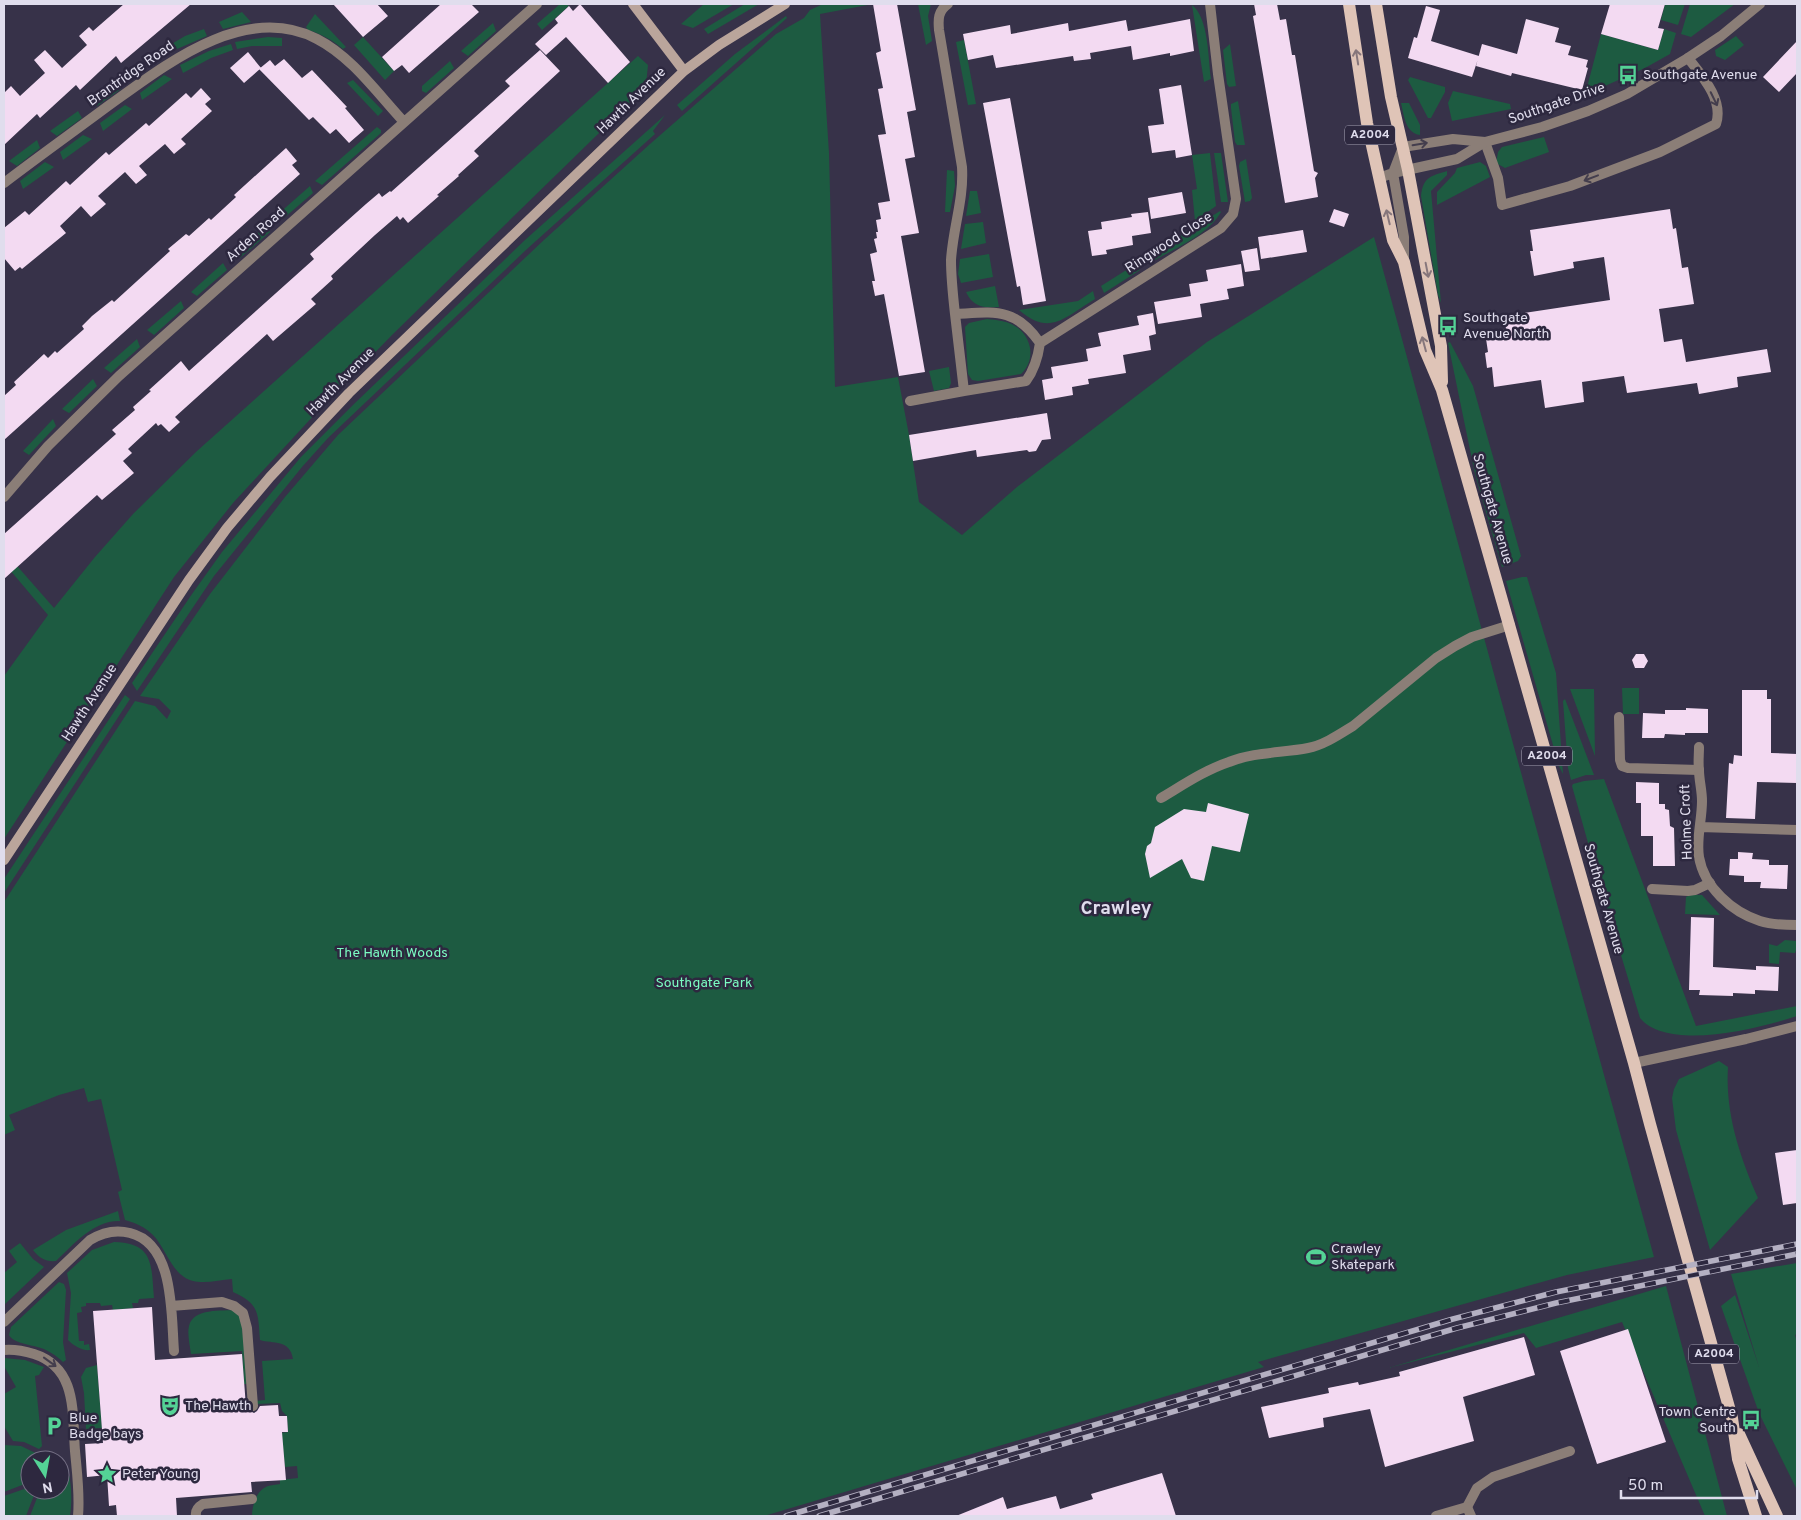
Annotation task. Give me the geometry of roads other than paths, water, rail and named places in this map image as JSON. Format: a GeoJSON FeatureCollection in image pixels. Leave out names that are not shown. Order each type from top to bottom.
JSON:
{"type":"FeatureCollection","features":[{"type":"Feature","properties":{"kind":"main road","name":"Southgate Avenue"},"geometry":{"type":"LineString","coordinates":[[1349,4],[1367,122],[1393,240],[1404,262],[1425,350],[1442,390],[1510,625],[1634,1062],[1732,1418],[1738,1459],[1756,1516]]}},
{"type":"Feature","properties":{"kind":"main road","name":"Southgate Avenue"},"geometry":{"type":"LineString","coordinates":[[1376,4],[1392,97],[1408,170],[1441,346],[1442,390]]}},
{"type":"Feature","properties":{"kind":"main road","name":"Southgate Avenue"},"geometry":{"type":"LineString","coordinates":[[1732,1418],[1777,1516]]}},
{"type":"Feature","properties":{"kind":"street","name":"Arden Road"},"geometry":{"type":"LineString","coordinates":[[4,497],[48,446],[119,376],[536,4]]}},
{"type":"Feature","properties":{"kind":"street"},"geometry":{"type":"LineString","coordinates":[[633,4],[684,71]]}},
{"type":"Feature","properties":{"kind":"street","name":"Hawth Avenue"},"geometry":{"type":"LineString","coordinates":[[4,860],[189,580],[227,528],[270,477],[349,393],[684,71],[785,4]]}},
{"type":"Feature","properties":{"kind":"street"},"geometry":{"type":"LineString","coordinates":[[948,4],[938,18],[962,167],[963,184],[952,259],[951,285],[964,392]]}},
{"type":"Feature","properties":{"kind":"street","name":"Ringwood Close"},"geometry":{"type":"LineString","coordinates":[[1040,342],[1221,228],[1233,214],[1236,199],[1210,4]]}},
{"type":"Feature","properties":{"kind":"street","name":"Southgate Drive"},"geometry":{"type":"LineString","coordinates":[[1379,178],[1393,173],[1457,159],[1485,142],[1542,127],[1588,111],[1627,94],[1721,36],[1760,4]]}},
{"type":"Feature","properties":{"kind":"street","name":"Brantridge Road"},"geometry":{"type":"LineString","coordinates":[[4,183],[169,62],[199,46],[258,28],[279,28],[299,31],[333,48],[348,61],[404,122]]}},
{"type":"Feature","properties":{"kind":"street"},"geometry":{"type":"LineString","coordinates":[[1485,142],[1498,178],[1502,205],[1570,186],[1660,152],[1716,124],[1718,107],[1715,98],[1688,58]]}},
{"type":"Feature","properties":{"kind":"street","name":"Southgate Drive"},"geometry":{"type":"LineString","coordinates":[[1403,146],[1453,139],[1485,142]]}},
{"type":"Feature","properties":{"kind":"street"},"geometry":{"type":"LineString","coordinates":[[1403,146],[1393,173],[1404,238],[1404,262]]}},
{"type":"Feature","properties":{"kind":"street"},"geometry":{"type":"LineString","coordinates":[[910,400],[1026,381],[1032,372],[1038,356],[1040,342],[1031,330],[1016,317],[991,312],[955,314]]}},
{"type":"Feature","properties":{"kind":"street"},"geometry":{"type":"LineString","coordinates":[[1161,798],[1210,770],[1229,762],[1271,752],[1310,747],[1341,733],[1353,726],[1436,658],[1472,637],[1510,625]]}},
{"type":"Feature","properties":{"kind":"street"},"geometry":{"type":"LineString","coordinates":[[1619,717],[1620,760],[1622,766],[1628,768],[1698,770]]}},
{"type":"Feature","properties":{"kind":"street","name":"Holme Croft"},"geometry":{"type":"LineString","coordinates":[[1699,747],[1698,770],[1702,799],[1699,858],[1710,883],[1726,902],[1760,922],[1775,925],[1797,924]]}},
{"type":"Feature","properties":{"kind":"street"},"geometry":{"type":"LineString","coordinates":[[1700,827],[1797,830]]}},
{"type":"Feature","properties":{"kind":"street"},"geometry":{"type":"LineString","coordinates":[[1652,889],[1688,891],[1710,883]]}},
{"type":"Feature","properties":{"kind":"street"},"geometry":{"type":"LineString","coordinates":[[1634,1062],[1746,1039],[1797,1026]]}},
{"type":"Feature","properties":{"kind":"street"},"geometry":{"type":"LineString","coordinates":[[4,1322],[90,1240],[100,1234],[112,1231],[136,1234],[147,1240],[158,1254],[165,1273],[171,1306],[174,1351]]}},
{"type":"Feature","properties":{"kind":"street"},"geometry":{"type":"LineString","coordinates":[[171,1306],[222,1302],[234,1306],[243,1313],[247,1328],[253,1406]]}},
{"type":"Feature","properties":{"kind":"street"},"geometry":{"type":"LineString","coordinates":[[4,1350],[25,1351],[41,1356],[50,1362],[65,1378],[71,1400],[79,1495],[78,1516]]}},
{"type":"Feature","properties":{"kind":"street"},"geometry":{"type":"LineString","coordinates":[[1436,1516],[1469,1512],[1477,1488],[1493,1477],[1570,1451]]}},
{"type":"Feature","properties":{"kind":"street"},"geometry":{"type":"LineString","coordinates":[[196,1516],[198,1507],[203,1504],[252,1499]]}},
{"type":"Feature","properties":{"kind":"railway"},"geometry":{"type":"LineString","coordinates":[[786,1516],[1453,1319],[1556,1292],[1797,1244]]}},
{"type":"Feature","properties":{"kind":"railway"},"geometry":{"type":"LineString","coordinates":[[819,1516],[1457,1328],[1556,1303],[1797,1254]]}},
{"type":"Feature","properties":{"kind":"place","name":"Southgate Avenue"},"geometry":{"type":"Point","coordinates":[1628,75]}},
{"type":"Feature","properties":{"kind":"place","name":"Southgate Avenue North"},"geometry":{"type":"Point","coordinates":[1448,326]}},
{"type":"Feature","properties":{"kind":"place","name":"Crawley Skatepark"},"geometry":{"type":"Point","coordinates":[1316,1257]}},
{"type":"Feature","properties":{"kind":"place","name":"The Hawth"},"geometry":{"type":"Point","coordinates":[170,1406]}},
{"type":"Feature","properties":{"kind":"place","name":"Town Centre South"},"geometry":{"type":"Point","coordinates":[1751,1420]}},
{"type":"Feature","properties":{"kind":"place","name":"Blue Badge bays"},"geometry":{"type":"Point","coordinates":[54,1426]}},
{"type":"Feature","properties":{"kind":"place","name":"Peter Young"},"geometry":{"type":"Point","coordinates":[107,1474]}},
{"type":"Feature","properties":{"kind":"district","name":"Crawley"},"geometry":{"type":"Point","coordinates":[1116,909]}},
{"type":"Feature","properties":{"kind":"park label","name":"The Hawth Woods"},"geometry":{"type":"Point","coordinates":[392,953]}},
{"type":"Feature","properties":{"kind":"park label","name":"Southgate Park"},"geometry":{"type":"Point","coordinates":[704,983]}}]}
